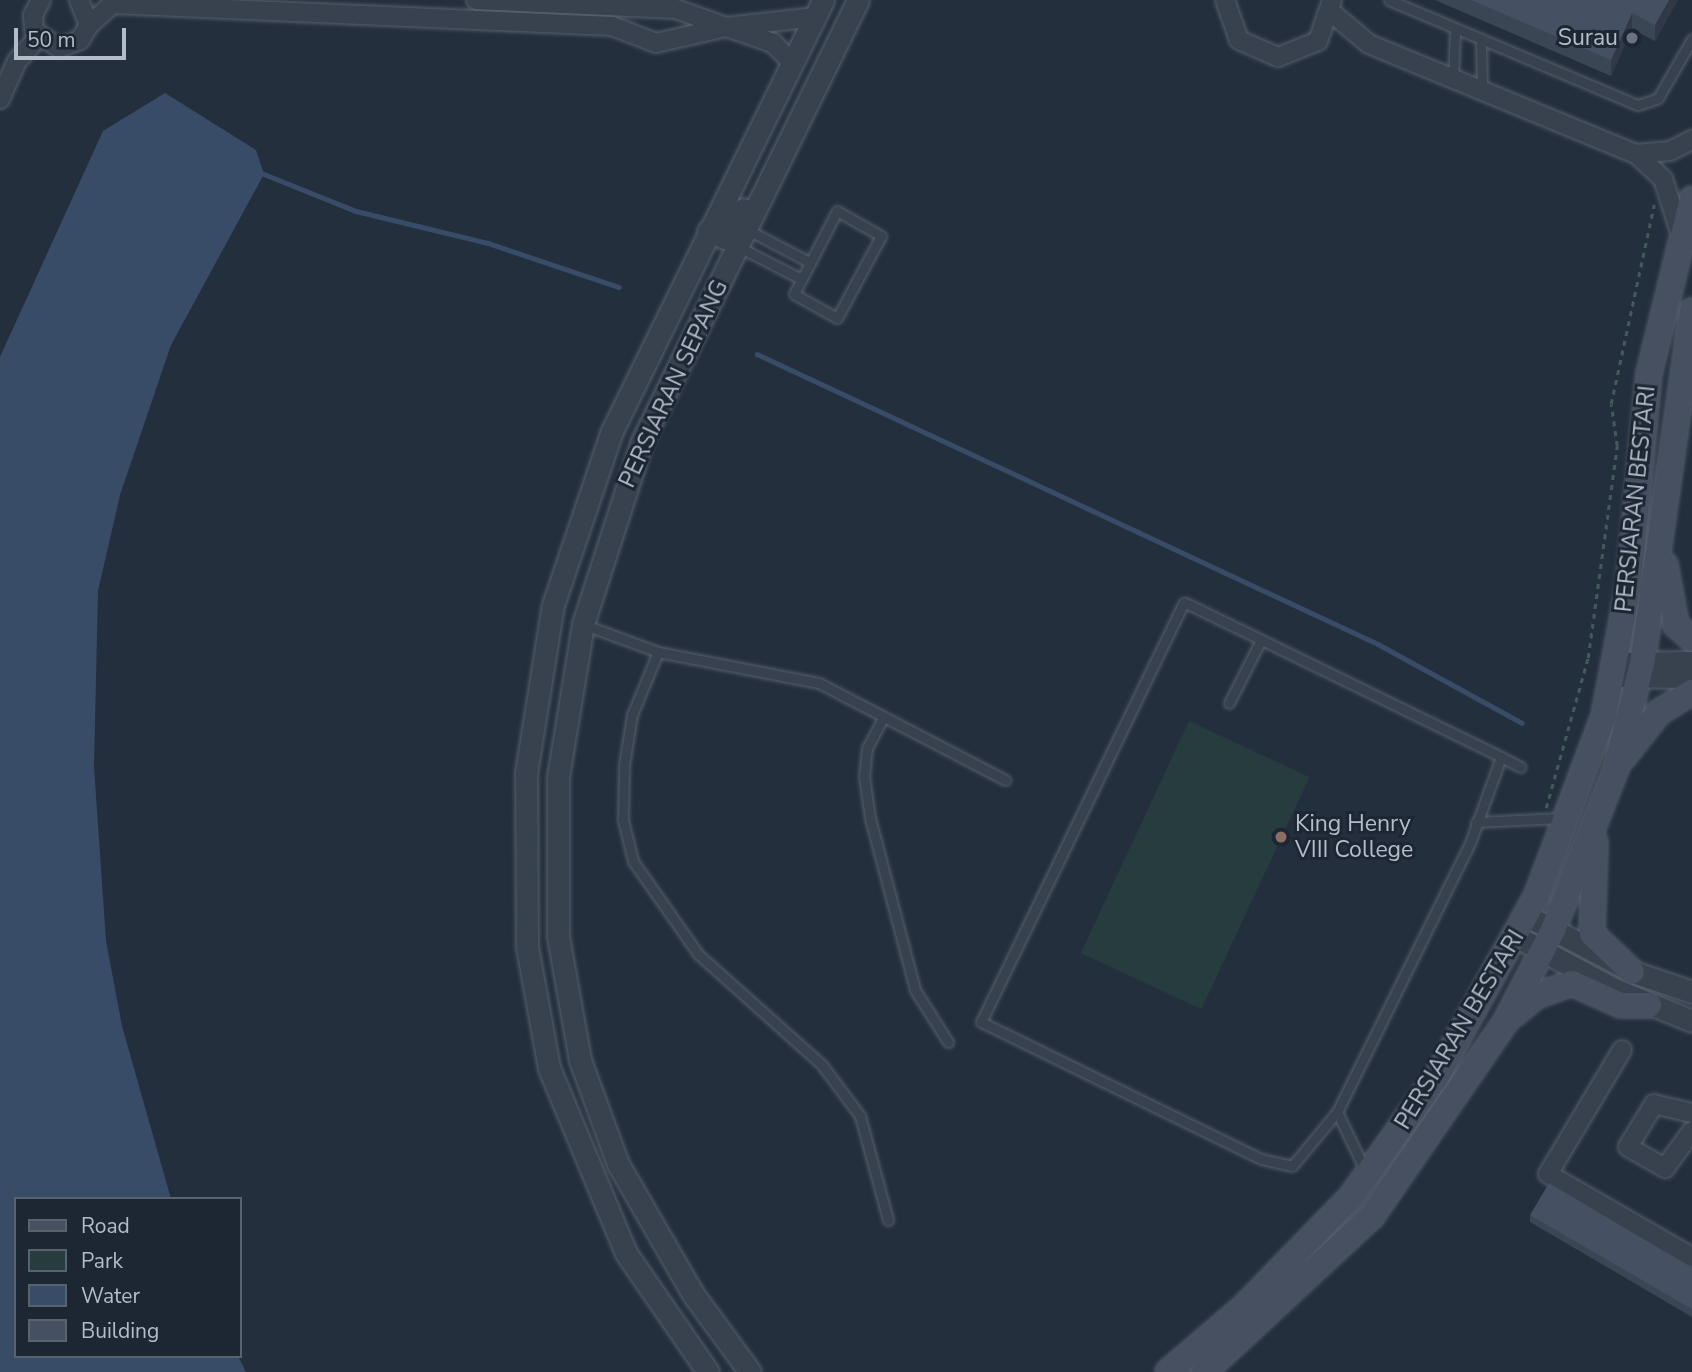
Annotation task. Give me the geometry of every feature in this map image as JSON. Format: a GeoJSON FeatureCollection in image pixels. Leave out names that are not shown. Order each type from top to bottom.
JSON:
{"type":"FeatureCollection","features":[{"type":"Feature","properties":{"kind":"main road","name":"PERSIARAN BESTARI"},"geometry":{"type":"LineString","coordinates":[[1168,1372],[1312,1241],[1368,1175],[1436,1078],[1522,926],[1569,817],[1614,670],[1649,374],[1665,295],[1692,199]]}},
{"type":"Feature","properties":{"kind":"main road"},"geometry":{"type":"LineString","coordinates":[[1665,295],[1674,314],[1691,317]]}},
{"type":"Feature","properties":{"kind":"main road","name":"PERSIARAN BESTARI"},"geometry":{"type":"LineString","coordinates":[[1204,1372],[1372,1216],[1506,1021],[1548,941],[1594,831],[1616,768],[1641,671],[1661,547],[1670,444],[1691,317]]}},
{"type":"Feature","properties":{"kind":"main road"},"geometry":{"type":"LineString","coordinates":[[1661,547],[1676,625],[1692,639]]}},
{"type":"Feature","properties":{"kind":"main road"},"geometry":{"type":"LineString","coordinates":[[1616,768],[1658,713],[1692,692]]}},
{"type":"Feature","properties":{"kind":"main road"},"geometry":{"type":"LineString","coordinates":[[1594,831],[1592,934],[1632,972]]}},
{"type":"Feature","properties":{"kind":"main road"},"geometry":{"type":"LineString","coordinates":[[1506,1021],[1536,996],[1572,983],[1621,1005],[1649,1005]]}},
{"type":"Feature","properties":{"kind":"street"},"geometry":{"type":"LineString","coordinates":[[38,38],[33,15],[41,0]]}},
{"type":"Feature","properties":{"kind":"street"},"geometry":{"type":"LineString","coordinates":[[79,0],[89,25]]}},
{"type":"Feature","properties":{"kind":"street"},"geometry":{"type":"LineString","coordinates":[[477,0],[676,9],[773,43],[792,63]]}},
{"type":"Feature","properties":{"kind":"street","name":"PERSIARAN SEPANG"},"geometry":{"type":"LineString","coordinates":[[750,1372],[693,1294],[618,1164],[580,1060],[558,937],[554,866],[558,777],[583,624],[642,442],[858,0]]}},
{"type":"Feature","properties":{"kind":"street"},"geometry":{"type":"LineString","coordinates":[[1225,0],[1238,40],[1263,55],[1293,56],[1318,41],[1369,44],[1636,154],[1663,179],[1681,235]]}},
{"type":"Feature","properties":{"kind":"street"},"geometry":{"type":"LineString","coordinates":[[38,38],[67,48],[112,4],[612,26],[656,43],[819,8]]}},
{"type":"Feature","properties":{"kind":"street"},"geometry":{"type":"LineString","coordinates":[[1318,41],[1332,7],[1369,44]]}},
{"type":"Feature","properties":{"kind":"street","name":"PERSIARAN SEPANG"},"geometry":{"type":"LineString","coordinates":[[708,1372],[626,1253],[554,1081],[535,1013],[524,868],[526,773],[552,605],[612,431],[819,8]]}},
{"type":"Feature","properties":{"kind":"street"},"geometry":{"type":"LineString","coordinates":[[708,231],[719,238],[730,233],[842,33]]}},
{"type":"Feature","properties":{"kind":"street"},"geometry":{"type":"LineString","coordinates":[[0,99],[17,61],[38,38]]}},
{"type":"Feature","properties":{"kind":"street"},"geometry":{"type":"LineString","coordinates":[[1636,154],[1670,151],[1692,140]]}},
{"type":"Feature","properties":{"kind":"street"},"geometry":{"type":"LineString","coordinates":[[1641,671],[1692,662]]}},
{"type":"Feature","properties":{"kind":"street"},"geometry":{"type":"LineString","coordinates":[[1614,670],[1692,677]]}},
{"type":"Feature","properties":{"kind":"street"},"geometry":{"type":"LineString","coordinates":[[1522,926],[1649,1005],[1692,1021]]}},
{"type":"Feature","properties":{"kind":"street"},"geometry":{"type":"LineString","coordinates":[[1548,941],[1692,992]]}},
{"type":"Feature","properties":{"kind":"street"},"geometry":{"type":"LineString","coordinates":[[1622,1050],[1548,1174],[1691,1255]]}},
{"type":"Feature","properties":{"kind":"street"},"geometry":{"type":"LineString","coordinates":[[1692,1113],[1654,1104],[1628,1147],[1665,1168],[1692,1132]]}},
{"type":"Feature","properties":{"kind":"lane"},"geometry":{"type":"LineString","coordinates":[[1388,0],[1481,43],[1638,105],[1658,98],[1692,39]]}},
{"type":"Feature","properties":{"kind":"lane"},"geometry":{"type":"LineString","coordinates":[[1453,80],[1455,32]]}},
{"type":"Feature","properties":{"kind":"lane"},"geometry":{"type":"LineString","coordinates":[[1481,43],[1482,92]]}},
{"type":"Feature","properties":{"kind":"lane"},"geometry":{"type":"LineString","coordinates":[[837,211],[880,233],[836,318],[794,297],[801,279],[837,211]]}},
{"type":"Feature","properties":{"kind":"lane"},"geometry":{"type":"LineString","coordinates":[[743,239],[809,262]]}},
{"type":"Feature","properties":{"kind":"lane"},"geometry":{"type":"LineString","coordinates":[[743,239],[801,279]]}},
{"type":"Feature","properties":{"kind":"lane"},"geometry":{"type":"LineString","coordinates":[[1670,444],[1692,386]]}},
{"type":"Feature","properties":{"kind":"lane"},"geometry":{"type":"LineString","coordinates":[[1501,757],[1476,822],[1337,1112],[1303,1157],[1292,1166],[1273,1165],[981,1022],[1179,607],[1190,605],[1261,640],[1501,757],[1521,767]]}},
{"type":"Feature","properties":{"kind":"lane"},"geometry":{"type":"LineString","coordinates":[[583,624],[658,652],[819,683],[1005,780]]}},
{"type":"Feature","properties":{"kind":"lane"},"geometry":{"type":"LineString","coordinates":[[1229,703],[1261,640]]}},
{"type":"Feature","properties":{"kind":"lane"},"geometry":{"type":"LineString","coordinates":[[658,652],[632,715],[624,765],[623,820],[632,861],[698,954],[821,1065],[860,1116],[888,1220]]}},
{"type":"Feature","properties":{"kind":"lane"},"geometry":{"type":"LineString","coordinates":[[883,718],[867,748],[864,776],[870,818],[915,990],[948,1042]]}},
{"type":"Feature","properties":{"kind":"lane"},"geometry":{"type":"LineString","coordinates":[[1476,822],[1569,817]]}},
{"type":"Feature","properties":{"kind":"lane"},"geometry":{"type":"LineString","coordinates":[[1337,1112],[1368,1175]]}},
{"type":"Feature","properties":{"kind":"path"},"geometry":{"type":"LineString","coordinates":[[1544,820],[1588,658],[1617,446],[1611,404],[1663,179]]}},
{"type":"Feature","properties":{"kind":"green space"},"geometry":{"type":"Polygon","coordinates":[[[1189,721],[1310,777],[1201,1009],[1081,953],[1189,721]]]}},
{"type":"Feature","properties":{"kind":"water"},"geometry":{"type":"Polygon","coordinates":[[[165,93],[256,150],[264,174],[171,345],[120,495],[98,591],[94,767],[106,941],[122,1026],[170,1197],[14,1197],[14,1358],[239,1358],[246,1372],[0,1372],[0,357],[103,131],[165,93]]]}},
{"type":"Feature","properties":{"kind":"building"},"geometry":{"type":"Polygon","coordinates":[[[1471,0],[1669,0],[1655,25],[1632,13],[1611,60],[1471,0]]]}},
{"type":"Feature","properties":{"kind":"building"},"geometry":{"type":"Polygon","coordinates":[[[1549,1183],[1692,1268],[1692,1309],[1530,1215],[1549,1183]]]}},
{"type":"Feature","properties":{"kind":"waterway"},"geometry":{"type":"LineString","coordinates":[[264,174],[356,211],[488,243],[619,287]]}},
{"type":"Feature","properties":{"kind":"waterway"},"geometry":{"type":"LineString","coordinates":[[757,354],[1378,644],[1522,723]]}},
{"type":"Feature","properties":{"kind":"place","name":"Surau"},"geometry":{"type":"Point","coordinates":[1632,38]}},
{"type":"Feature","properties":{"kind":"place","name":"King Henry VIII College"},"geometry":{"type":"Point","coordinates":[1281,837]}}]}
